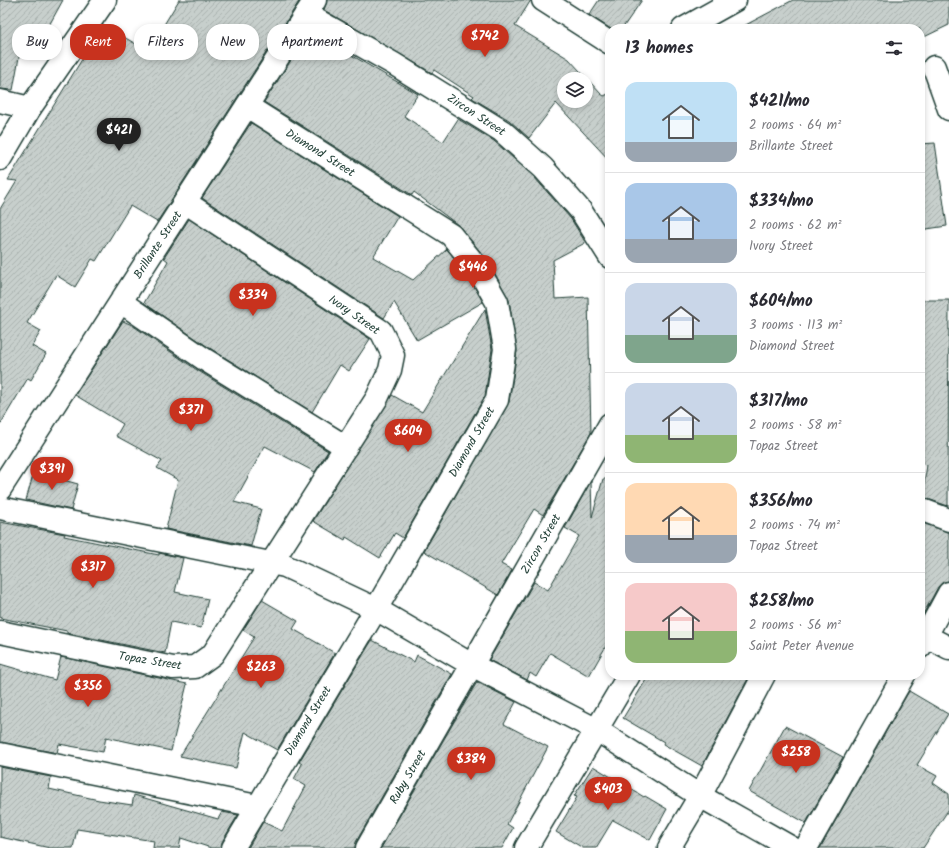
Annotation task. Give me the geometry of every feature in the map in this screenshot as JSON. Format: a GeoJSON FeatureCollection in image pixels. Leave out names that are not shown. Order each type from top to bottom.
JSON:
{"type":"FeatureCollection","features":[{"type":"Feature","properties":{"kind":"street"},"geometry":{"type":"LineString","coordinates":[[0,158],[30,108],[105,0]]}},
{"type":"Feature","properties":{"kind":"street"},"geometry":{"type":"LineString","coordinates":[[543,0],[605,40]]}},
{"type":"Feature","properties":{"kind":"street"},"geometry":{"type":"LineString","coordinates":[[692,24],[732,1]]}},
{"type":"Feature","properties":{"kind":"street","name":"Brillante Street"},"geometry":{"type":"LineString","coordinates":[[0,489],[311,7]]}},
{"type":"Feature","properties":{"kind":"street","name":"Zircon Street"},"geometry":{"type":"LineString","coordinates":[[311,7],[394,64],[502,131],[543,168],[581,211],[605,249]]}},
{"type":"Feature","properties":{"kind":"street"},"geometry":{"type":"LineString","coordinates":[[934,68],[949,109]]}},
{"type":"Feature","properties":{"kind":"street"},"geometry":{"type":"LineString","coordinates":[[0,101],[30,108]]}},
{"type":"Feature","properties":{"kind":"street","name":"Diamond Street"},"geometry":{"type":"LineString","coordinates":[[233,848],[376,609],[497,400],[505,350],[497,302],[477,267],[451,235],[247,106]]}},
{"type":"Feature","properties":{"kind":"street","name":"Ivory Street"},"geometry":{"type":"LineString","coordinates":[[185,202],[381,331],[393,355],[390,370],[377,398],[272,563]]}},
{"type":"Feature","properties":{"kind":"street"},"geometry":{"type":"LineString","coordinates":[[121,302],[204,359],[346,447]]}},
{"type":"Feature","properties":{"kind":"street","name":"Zircon Street"},"geometry":{"type":"LineString","coordinates":[[472,665],[605,433]]}},
{"type":"Feature","properties":{"kind":"street"},"geometry":{"type":"LineString","coordinates":[[0,508],[285,566],[376,609],[472,665],[597,730],[700,796],[792,848]]}},
{"type":"Feature","properties":{"kind":"street"},"geometry":{"type":"LineString","coordinates":[[925,511],[949,520]]}},
{"type":"Feature","properties":{"kind":"street","name":"Topaz Street"},"geometry":{"type":"LineString","coordinates":[[0,632],[173,668],[195,667],[214,654],[272,563]]}},
{"type":"Feature","properties":{"kind":"street"},"geometry":{"type":"LineString","coordinates":[[925,634],[949,592]]}},
{"type":"Feature","properties":{"kind":"street"},"geometry":{"type":"LineString","coordinates":[[925,640],[949,648]]}},
{"type":"Feature","properties":{"kind":"street","name":"Ruby Street"},"geometry":{"type":"LineString","coordinates":[[368,848],[472,665]]}},
{"type":"Feature","properties":{"kind":"street"},"geometry":{"type":"LineString","coordinates":[[526,848],[626,680]]}},
{"type":"Feature","properties":{"kind":"street"},"geometry":{"type":"LineString","coordinates":[[669,848],[700,796],[761,680]]}},
{"type":"Feature","properties":{"kind":"street"},"geometry":{"type":"LineString","coordinates":[[806,848],[901,680]]}},
{"type":"Feature","properties":{"kind":"street"},"geometry":{"type":"LineString","coordinates":[[0,754],[257,806]]}},
{"type":"Feature","properties":{"kind":"building"},"geometry":{"type":"Polygon","coordinates":[[[0,0],[63,0],[50,24],[12,24],[12,60],[18,60],[13,90],[0,89],[0,0]]]}},
{"type":"Feature","properties":{"kind":"building"},"geometry":{"type":"Polygon","coordinates":[[[179,0],[300,0],[285,24],[267,24],[267,51],[157,222],[130,206],[96,261],[92,259],[75,287],[56,275],[27,323],[41,331],[32,346],[46,354],[31,380],[28,378],[0,425],[0,209],[17,181],[8,180],[82,60],[126,60],[126,38],[134,43],[134,60],[198,60],[198,24],[164,24],[179,0]]]}},
{"type":"Feature","properties":{"kind":"building"},"geometry":{"type":"Polygon","coordinates":[[[327,0],[531,0],[515,26],[569,59],[581,72],[557,72],[557,104],[556,103],[529,138],[509,120],[472,98],[474,96],[434,70],[432,73],[357,29],[357,24],[348,24],[324,10],[327,0]]]}},
{"type":"Feature","properties":{"kind":"building"},"geometry":{"type":"Polygon","coordinates":[[[599,0],[642,0],[625,24],[605,25],[589,15],[599,0]]]}},
{"type":"Feature","properties":{"kind":"building"},"geometry":{"type":"Polygon","coordinates":[[[793,0],[949,0],[949,25],[925,37],[925,24],[747,24],[793,0]]]}},
{"type":"Feature","properties":{"kind":"building"},"geometry":{"type":"Polygon","coordinates":[[[357,58],[418,94],[404,116],[443,142],[458,119],[494,141],[534,177],[571,219],[584,240],[585,243],[553,260],[555,299],[588,297],[591,433],[543,515],[534,509],[501,564],[512,570],[498,595],[424,551],[509,402],[517,351],[509,300],[488,261],[458,225],[414,192],[412,195],[264,102],[291,60],[357,60],[357,58]]]}},
{"type":"Feature","properties":{"kind":"building"},"geometry":{"type":"Polygon","coordinates":[[[593,85],[601,94],[605,96],[605,156],[561,108],[593,108],[593,85]]]}},
{"type":"Feature","properties":{"kind":"building"},"geometry":{"type":"Polygon","coordinates":[[[251,123],[398,216],[373,257],[413,280],[447,249],[467,274],[483,302],[417,340],[394,302],[384,318],[202,198],[251,123]]]}},
{"type":"Feature","properties":{"kind":"building"},"geometry":{"type":"Polygon","coordinates":[[[935,143],[947,226],[925,229],[925,144],[935,143]]]}},
{"type":"Feature","properties":{"kind":"building"},"geometry":{"type":"Polygon","coordinates":[[[189,219],[370,339],[349,371],[340,365],[312,412],[211,349],[144,303],[168,261],[164,258],[189,219]]]}},
{"type":"Feature","properties":{"kind":"building"},"geometry":{"type":"Polygon","coordinates":[[[925,300],[949,300],[948,506],[925,498],[925,478],[927,465],[925,465],[925,300]]]}},
{"type":"Feature","properties":{"kind":"building"},"geometry":{"type":"Polygon","coordinates":[[[485,309],[492,349],[485,396],[403,538],[395,533],[380,558],[346,537],[345,540],[313,521],[392,395],[422,412],[485,309]]]}},
{"type":"Feature","properties":{"kind":"building"},"geometry":{"type":"Polygon","coordinates":[[[123,321],[132,325],[197,370],[328,451],[315,472],[265,446],[234,502],[261,509],[251,546],[166,529],[178,480],[157,468],[162,461],[116,436],[123,424],[75,395],[123,321]]]}},
{"type":"Feature","properties":{"kind":"building"},"geometry":{"type":"Polygon","coordinates":[[[34,472],[78,484],[71,510],[26,500],[34,472]]]}},
{"type":"Feature","properties":{"kind":"building"},"geometry":{"type":"Polygon","coordinates":[[[603,479],[605,479],[605,648],[589,676],[550,653],[536,677],[530,673],[527,680],[489,660],[534,582],[548,590],[579,536],[565,528],[591,481],[592,517],[603,479]]]}},
{"type":"Feature","properties":{"kind":"building"},"geometry":{"type":"Polygon","coordinates":[[[0,522],[65,534],[64,536],[159,555],[159,553],[183,558],[175,592],[208,599],[201,628],[171,622],[165,653],[0,618],[0,522]]]}},
{"type":"Feature","properties":{"kind":"building"},"geometry":{"type":"Polygon","coordinates":[[[925,524],[949,532],[949,581],[943,582],[938,587],[925,611],[925,524]]]}},
{"type":"Feature","properties":{"kind":"building"},"geometry":{"type":"Polygon","coordinates":[[[262,600],[298,621],[293,629],[335,653],[277,750],[245,732],[236,768],[180,756],[254,637],[243,630],[262,600]]]}},
{"type":"Feature","properties":{"kind":"building"},"geometry":{"type":"Polygon","coordinates":[[[372,640],[414,662],[417,655],[452,674],[356,842],[355,848],[248,848],[263,822],[282,831],[306,786],[294,779],[302,764],[299,762],[372,640]]]}},
{"type":"Feature","properties":{"kind":"building"},"geometry":{"type":"Polygon","coordinates":[[[61,657],[187,684],[171,751],[106,737],[103,752],[59,744],[57,753],[0,742],[0,664],[55,680],[61,657]]]}},
{"type":"Feature","properties":{"kind":"building"},"geometry":{"type":"Polygon","coordinates":[[[646,680],[747,680],[702,766],[663,744],[664,742],[623,718],[646,680]]]}},
{"type":"Feature","properties":{"kind":"building"},"geometry":{"type":"Polygon","coordinates":[[[477,682],[516,702],[504,724],[548,747],[507,824],[513,828],[502,848],[381,848],[477,682]]]}},
{"type":"Feature","properties":{"kind":"building"},"geometry":{"type":"Polygon","coordinates":[[[909,691],[948,714],[917,765],[937,776],[933,783],[949,794],[949,809],[923,848],[820,848],[909,691]]]}},
{"type":"Feature","properties":{"kind":"building"},"geometry":{"type":"Polygon","coordinates":[[[785,726],[843,757],[806,823],[749,791],[785,726]]]}},
{"type":"Feature","properties":{"kind":"building"},"geometry":{"type":"Polygon","coordinates":[[[593,766],[667,809],[650,840],[613,820],[596,848],[583,848],[556,832],[577,797],[574,796],[593,766]]]}},
{"type":"Feature","properties":{"kind":"building"},"geometry":{"type":"Polygon","coordinates":[[[0,767],[51,777],[49,789],[99,800],[132,805],[134,795],[218,819],[222,812],[238,815],[222,842],[221,848],[211,848],[181,838],[179,848],[153,848],[154,841],[77,829],[73,848],[50,848],[0,837],[0,767]]]}}]}
